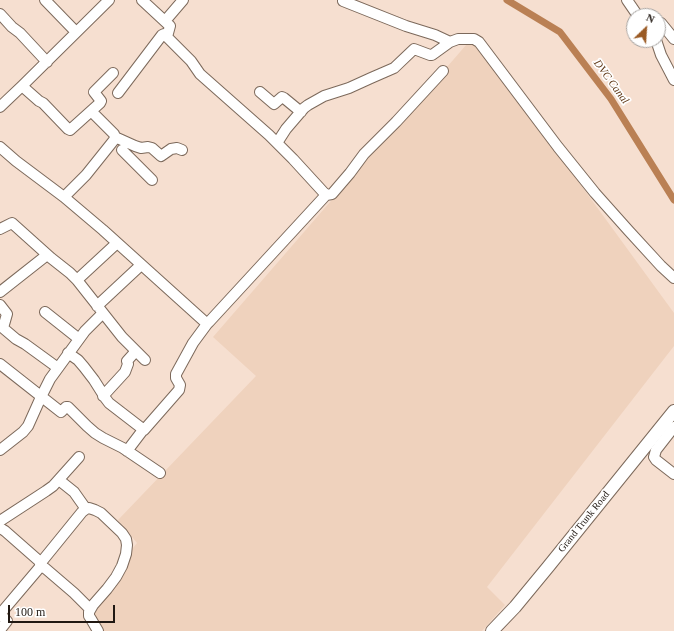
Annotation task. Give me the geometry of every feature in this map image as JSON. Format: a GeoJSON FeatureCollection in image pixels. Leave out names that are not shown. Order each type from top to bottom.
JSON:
{"type":"FeatureCollection","features":[{"type":"Feature","properties":{"kind":"main road","name":"Grand Trunk Road"},"geometry":{"type":"LineString","coordinates":[[492,631],[515,607],[544,572],[674,411]]}},
{"type":"Feature","properties":{"kind":"street"},"geometry":{"type":"LineString","coordinates":[[45,0],[76,32]]}},
{"type":"Feature","properties":{"kind":"street"},"geometry":{"type":"LineString","coordinates":[[0,106],[47,62],[109,0]]}},
{"type":"Feature","properties":{"kind":"street"},"geometry":{"type":"LineString","coordinates":[[142,0],[170,26],[167,37],[191,61],[200,74],[261,128],[298,164],[326,195]]}},
{"type":"Feature","properties":{"kind":"street"},"geometry":{"type":"LineString","coordinates":[[165,21],[184,0]]}},
{"type":"Feature","properties":{"kind":"street"},"geometry":{"type":"LineString","coordinates":[[343,1],[410,28],[431,34],[450,42]]}},
{"type":"Feature","properties":{"kind":"street"},"geometry":{"type":"LineString","coordinates":[[0,14],[47,62]]}},
{"type":"Feature","properties":{"kind":"street"},"geometry":{"type":"LineString","coordinates":[[666,29],[674,39]]}},
{"type":"Feature","properties":{"kind":"street"},"geometry":{"type":"LineString","coordinates":[[118,93],[162,35],[167,34]]}},
{"type":"Feature","properties":{"kind":"street"},"geometry":{"type":"LineString","coordinates":[[277,144],[286,129],[301,112],[308,105],[324,96],[349,88],[394,68],[414,49],[432,55],[450,42],[458,39],[474,39],[479,42],[558,147],[595,193],[661,266],[674,278]]}},
{"type":"Feature","properties":{"kind":"street"},"geometry":{"type":"LineString","coordinates":[[659,48],[674,80]]}},
{"type":"Feature","properties":{"kind":"street"},"geometry":{"type":"LineString","coordinates":[[127,450],[143,430],[145,430],[180,390],[180,385],[176,378],[176,374],[193,343],[207,324],[326,195],[332,194],[364,154],[443,71]]}},
{"type":"Feature","properties":{"kind":"street"},"geometry":{"type":"LineString","coordinates":[[22,86],[43,103],[70,130],[101,102],[94,92],[113,74]]}},
{"type":"Feature","properties":{"kind":"street"},"geometry":{"type":"LineString","coordinates":[[260,92],[274,104],[282,97],[301,112]]}},
{"type":"Feature","properties":{"kind":"street"},"geometry":{"type":"LineString","coordinates":[[91,111],[114,134],[115,137],[135,146],[141,148],[152,148],[161,156],[171,149],[177,148],[182,150]]}},
{"type":"Feature","properties":{"kind":"street"},"geometry":{"type":"LineString","coordinates":[[64,197],[91,168],[115,137]]}},
{"type":"Feature","properties":{"kind":"street"},"geometry":{"type":"LineString","coordinates":[[0,147],[64,197],[207,324]]}},
{"type":"Feature","properties":{"kind":"street"},"geometry":{"type":"LineString","coordinates":[[122,150],[152,180]]}},
{"type":"Feature","properties":{"kind":"street"},"geometry":{"type":"LineString","coordinates":[[0,229],[12,223],[47,255],[70,273],[122,337],[145,360]]}},
{"type":"Feature","properties":{"kind":"street"},"geometry":{"type":"LineString","coordinates":[[77,280],[117,243]]}},
{"type":"Feature","properties":{"kind":"street"},"geometry":{"type":"LineString","coordinates":[[0,292],[47,255]]}},
{"type":"Feature","properties":{"kind":"street"},"geometry":{"type":"LineString","coordinates":[[0,450],[23,432],[28,426],[50,379],[68,353],[100,310],[141,265]]}},
{"type":"Feature","properties":{"kind":"street"},"geometry":{"type":"LineString","coordinates":[[0,305],[8,314],[3,328],[16,339],[58,368]]}},
{"type":"Feature","properties":{"kind":"street"},"geometry":{"type":"LineString","coordinates":[[44,312],[79,339]]}},
{"type":"Feature","properties":{"kind":"street"},"geometry":{"type":"LineString","coordinates":[[103,396],[125,372],[128,364],[127,361],[136,351]]}},
{"type":"Feature","properties":{"kind":"street"},"geometry":{"type":"LineString","coordinates":[[68,353],[78,360],[84,367],[108,402],[143,430]]}},
{"type":"Feature","properties":{"kind":"street"},"geometry":{"type":"LineString","coordinates":[[0,364],[61,412],[66,406],[68,407],[95,433],[127,450],[160,473]]}},
{"type":"Feature","properties":{"kind":"street"},"geometry":{"type":"LineString","coordinates":[[673,430],[656,450],[654,457],[674,474]]}},
{"type":"Feature","properties":{"kind":"street"},"geometry":{"type":"LineString","coordinates":[[0,521],[53,486],[79,457]]}},
{"type":"Feature","properties":{"kind":"street"},"geometry":{"type":"LineString","coordinates":[[59,480],[74,492],[86,509]]}},
{"type":"Feature","properties":{"kind":"street"},"geometry":{"type":"LineString","coordinates":[[0,630],[7,621],[2,613],[40,563],[82,512],[89,508],[101,513],[122,533],[126,539],[127,545],[122,566],[116,577],[90,609],[89,616],[94,629]]}},
{"type":"Feature","properties":{"kind":"street"},"geometry":{"type":"LineString","coordinates":[[0,528],[38,560],[90,609]]}},
{"type":"Feature","properties":{"kind":"shaded area"},"geometry":{"type":"Polygon","coordinates":[[[473,37],[674,313],[674,346],[487,587],[505,605],[482,631],[102,631],[85,609],[137,543],[118,520],[256,376],[213,337],[473,37]]]}},
{"type":"Feature","properties":{"kind":"waterway","name":"DVC Canal"},"geometry":{"type":"LineString","coordinates":[[507,0],[560,32],[611,99],[674,200]]}}]}
